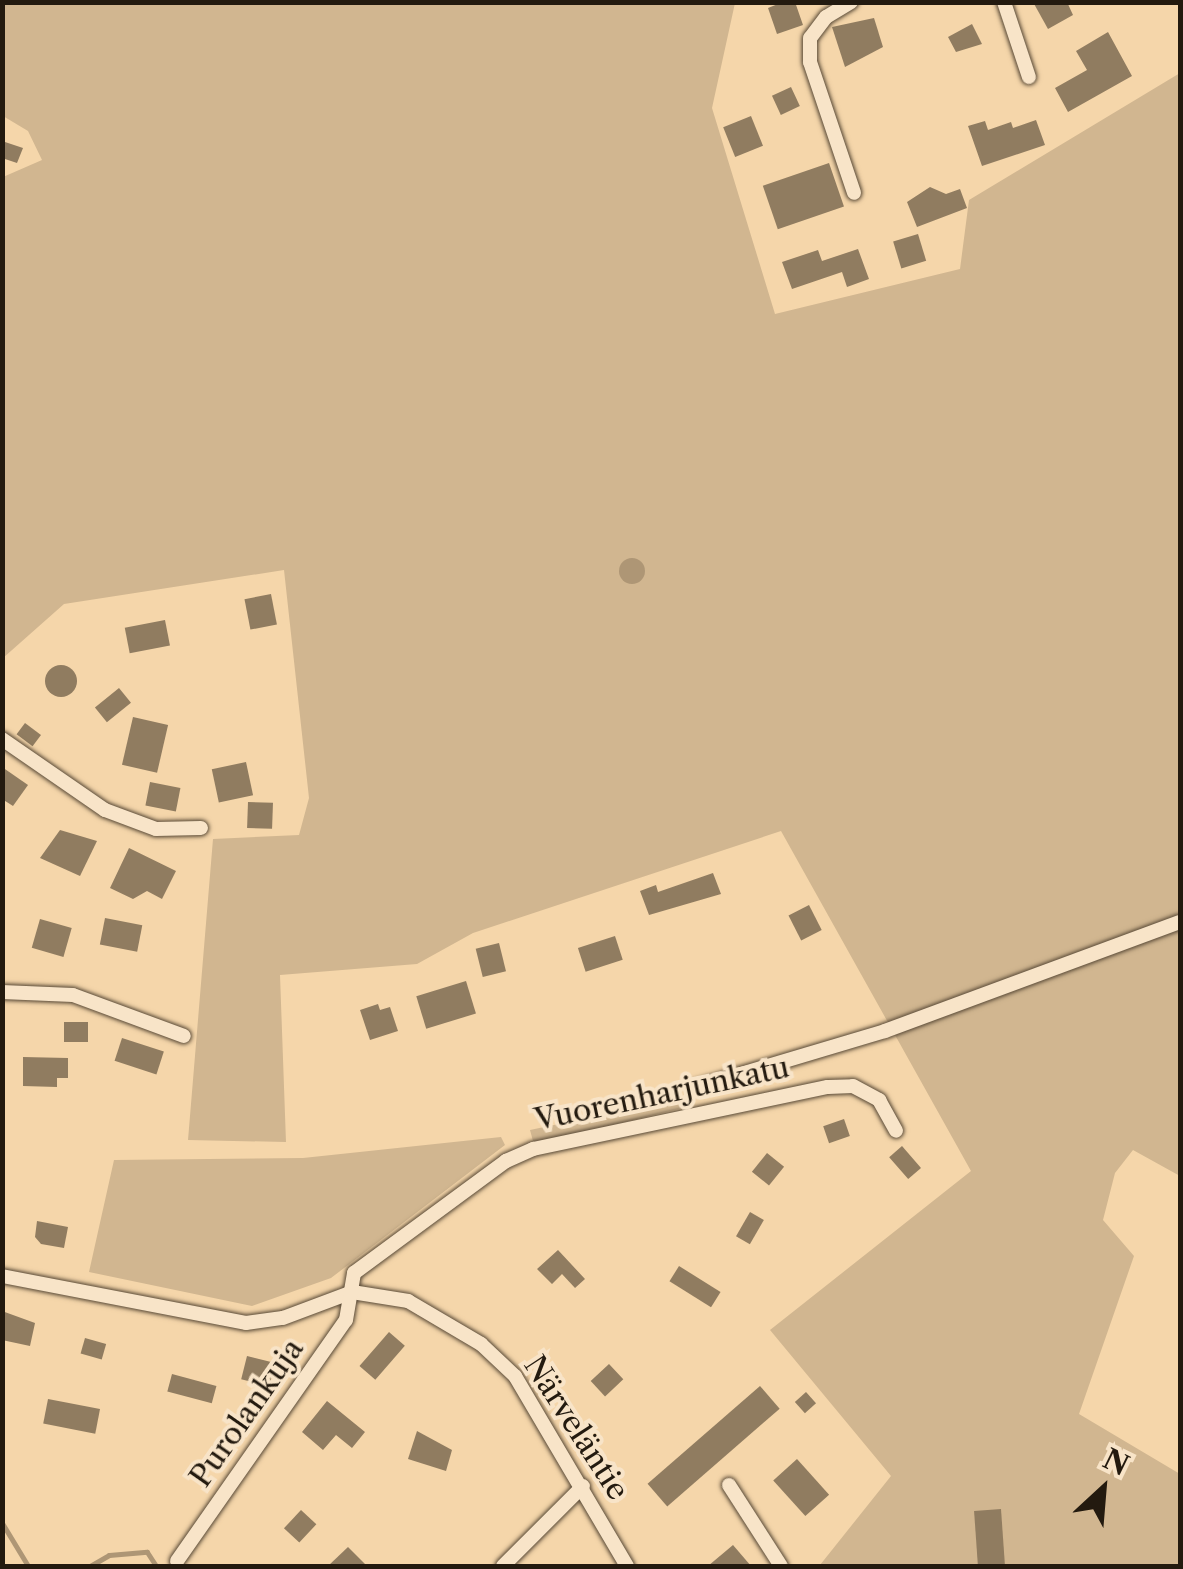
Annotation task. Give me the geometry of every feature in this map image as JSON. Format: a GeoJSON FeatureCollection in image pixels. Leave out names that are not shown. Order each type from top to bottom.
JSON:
{"type":"FeatureCollection","features":[{"type":"Feature","properties":{"kind":"street"},"geometry":{"type":"LineString","coordinates":[[851,2],[826,17],[810,38],[810,50],[854,192]]}},
{"type":"Feature","properties":{"kind":"street"},"geometry":{"type":"LineString","coordinates":[[1004,2],[1029,77]]}},
{"type":"Feature","properties":{"kind":"street"},"geometry":{"type":"LineString","coordinates":[[2,740],[105,810],[156,829],[201,828]]}},
{"type":"Feature","properties":{"kind":"street"},"geometry":{"type":"LineString","coordinates":[[694,1088],[885,1031],[1180,922]]}},
{"type":"Feature","properties":{"kind":"street"},"geometry":{"type":"LineString","coordinates":[[2,992],[73,996],[184,1036]]}},
{"type":"Feature","properties":{"kind":"street","name":"Vuorenharjunkatu"},"geometry":{"type":"LineString","coordinates":[[352,1292],[354,1273],[456,1195],[533,1149],[828,1086],[853,1086],[879,1100],[896,1131]]}},
{"type":"Feature","properties":{"kind":"street","name":"Närveläntie"},"geometry":{"type":"LineString","coordinates":[[2,1276],[246,1323],[282,1318],[352,1292],[408,1301],[480,1344],[515,1376],[628,1566]]}},
{"type":"Feature","properties":{"kind":"street","name":"Purolankuja"},"geometry":{"type":"LineString","coordinates":[[177,1561],[346,1320],[352,1292]]}},
{"type":"Feature","properties":{"kind":"street"},"geometry":{"type":"LineString","coordinates":[[729,1485],[782,1566]]}},
{"type":"Feature","properties":{"kind":"street"},"geometry":{"type":"LineString","coordinates":[[503,1566],[583,1486]]}},
{"type":"Feature","properties":{"kind":"shaded area"},"geometry":{"type":"Polygon","coordinates":[[[3,3],[735,3],[712,108],[775,314],[960,269],[969,200],[1180,73],[1180,1176],[1133,1150],[1115,1173],[1103,1220],[1134,1256],[1079,1414],[1180,1474],[1180,1566],[820,1565],[891,1476],[770,1330],[971,1171],[781,831],[473,933],[417,964],[280,975],[286,1142],[188,1140],[213,839],[299,835],[309,798],[284,570],[64,604],[3,658],[3,177],[42,160],[28,131],[3,116],[3,3]]]}},
{"type":"Feature","properties":{"kind":"shaded area"},"geometry":{"type":"Polygon","coordinates":[[[632,558],[641,562],[645,571],[641,580],[632,584],[623,580],[619,571],[623,562],[632,558]]]}},
{"type":"Feature","properties":{"kind":"shaded area"},"geometry":{"type":"Polygon","coordinates":[[[692,1096],[682,1108],[544,1142],[533,1141],[530,1130],[692,1096]]]}},
{"type":"Feature","properties":{"kind":"shaded area"},"geometry":{"type":"Polygon","coordinates":[[[501,1137],[505,1145],[331,1278],[252,1306],[89,1272],[114,1160],[303,1158],[501,1137]]]}},
{"type":"Feature","properties":{"kind":"building"},"geometry":{"type":"Polygon","coordinates":[[[795,2],[803,25],[777,34],[768,8],[795,2]]]}},
{"type":"Feature","properties":{"kind":"building"},"geometry":{"type":"Polygon","coordinates":[[[1033,2],[1067,2],[1073,15],[1048,29],[1033,2]]]}},
{"type":"Feature","properties":{"kind":"building"},"geometry":{"type":"Polygon","coordinates":[[[874,18],[883,47],[845,67],[832,27],[874,18]]]}},
{"type":"Feature","properties":{"kind":"building"},"geometry":{"type":"Polygon","coordinates":[[[972,24],[982,44],[956,52],[948,37],[972,24]]]}},
{"type":"Feature","properties":{"kind":"building"},"geometry":{"type":"Polygon","coordinates":[[[1108,32],[1132,76],[1068,112],[1055,88],[1087,70],[1076,51],[1108,32]]]}},
{"type":"Feature","properties":{"kind":"building"},"geometry":{"type":"Polygon","coordinates":[[[791,87],[800,106],[781,115],[772,96],[791,87]]]}},
{"type":"Feature","properties":{"kind":"building"},"geometry":{"type":"Polygon","coordinates":[[[751,116],[763,146],[735,157],[723,127],[751,116]]]}},
{"type":"Feature","properties":{"kind":"building"},"geometry":{"type":"Polygon","coordinates":[[[1036,120],[1045,145],[982,166],[968,126],[985,121],[988,130],[1011,122],[1013,128],[1036,120]]]}},
{"type":"Feature","properties":{"kind":"building"},"geometry":{"type":"Polygon","coordinates":[[[5,142],[23,148],[17,163],[2,158],[5,142]]]}},
{"type":"Feature","properties":{"kind":"building"},"geometry":{"type":"Polygon","coordinates":[[[829,163],[844,206],[778,229],[763,186],[829,163]]]}},
{"type":"Feature","properties":{"kind":"building"},"geometry":{"type":"Polygon","coordinates":[[[930,187],[946,194],[960,189],[967,208],[917,227],[907,202],[930,187]]]}},
{"type":"Feature","properties":{"kind":"building"},"geometry":{"type":"Polygon","coordinates":[[[918,234],[926,261],[901,268],[893,242],[918,234]]]}},
{"type":"Feature","properties":{"kind":"building"},"geometry":{"type":"Polygon","coordinates":[[[858,249],[869,279],[847,287],[842,272],[792,289],[782,262],[818,250],[822,261],[858,249]]]}},
{"type":"Feature","properties":{"kind":"building"},"geometry":{"type":"Polygon","coordinates":[[[271,594],[277,624],[250,630],[244,599],[271,594]]]}},
{"type":"Feature","properties":{"kind":"building"},"geometry":{"type":"Polygon","coordinates":[[[165,620],[170,646],[130,653],[125,628],[165,620]]]}},
{"type":"Feature","properties":{"kind":"building"},"geometry":{"type":"Polygon","coordinates":[[[61,665],[72,670],[77,681],[72,692],[61,697],[50,692],[45,681],[50,670],[61,665]]]}},
{"type":"Feature","properties":{"kind":"building"},"geometry":{"type":"Polygon","coordinates":[[[119,688],[131,703],[107,722],[95,708],[119,688]]]}},
{"type":"Feature","properties":{"kind":"building"},"geometry":{"type":"Polygon","coordinates":[[[133,717],[168,725],[157,773],[122,765],[133,717]]]}},
{"type":"Feature","properties":{"kind":"building"},"geometry":{"type":"Polygon","coordinates":[[[25,723],[41,735],[33,746],[17,734],[25,723]]]}},
{"type":"Feature","properties":{"kind":"building"},"geometry":{"type":"Polygon","coordinates":[[[246,762],[253,795],[219,803],[212,769],[246,762]]]}},
{"type":"Feature","properties":{"kind":"building"},"geometry":{"type":"Polygon","coordinates":[[[2,767],[28,785],[13,806],[2,799],[2,767]]]}},
{"type":"Feature","properties":{"kind":"building"},"geometry":{"type":"Polygon","coordinates":[[[150,782],[180,788],[176,811],[145,806],[150,782]]]}},
{"type":"Feature","properties":{"kind":"building"},"geometry":{"type":"Polygon","coordinates":[[[248,802],[273,803],[272,829],[247,828],[248,802]]]}},
{"type":"Feature","properties":{"kind":"building"},"geometry":{"type":"Polygon","coordinates":[[[60,830],[97,841],[80,876],[40,858],[60,830]]]}},
{"type":"Feature","properties":{"kind":"building"},"geometry":{"type":"Polygon","coordinates":[[[129,848],[176,871],[162,899],[147,891],[133,899],[110,888],[129,848]]]}},
{"type":"Feature","properties":{"kind":"building"},"geometry":{"type":"Polygon","coordinates":[[[713,873],[721,894],[649,915],[640,891],[656,885],[658,892],[713,873]]]}},
{"type":"Feature","properties":{"kind":"building"},"geometry":{"type":"Polygon","coordinates":[[[809,905],[822,930],[801,940],[789,915],[809,905]]]}},
{"type":"Feature","properties":{"kind":"building"},"geometry":{"type":"Polygon","coordinates":[[[105,918],[142,925],[137,952],[100,945],[105,918]]]}},
{"type":"Feature","properties":{"kind":"building"},"geometry":{"type":"Polygon","coordinates":[[[40,919],[72,928],[63,957],[32,948],[40,919]]]}},
{"type":"Feature","properties":{"kind":"building"},"geometry":{"type":"Polygon","coordinates":[[[615,936],[623,960],[586,972],[578,948],[615,936]]]}},
{"type":"Feature","properties":{"kind":"building"},"geometry":{"type":"Polygon","coordinates":[[[499,943],[506,971],[483,977],[476,949],[499,943]]]}},
{"type":"Feature","properties":{"kind":"building"},"geometry":{"type":"Polygon","coordinates":[[[466,981],[476,1014],[426,1029],[416,996],[466,981]]]}},
{"type":"Feature","properties":{"kind":"building"},"geometry":{"type":"Polygon","coordinates":[[[378,1004],[380,1010],[390,1007],[398,1031],[370,1040],[360,1010],[378,1004]]]}},
{"type":"Feature","properties":{"kind":"building"},"geometry":{"type":"Polygon","coordinates":[[[64,1022],[88,1022],[88,1042],[64,1042],[64,1022]]]}},
{"type":"Feature","properties":{"kind":"building"},"geometry":{"type":"Polygon","coordinates":[[[122,1038],[164,1052],[156,1074],[115,1061],[122,1038]]]}},
{"type":"Feature","properties":{"kind":"building"},"geometry":{"type":"Polygon","coordinates":[[[23,1057],[68,1058],[68,1078],[57,1078],[57,1087],[23,1086],[23,1057]]]}},
{"type":"Feature","properties":{"kind":"building"},"geometry":{"type":"Polygon","coordinates":[[[844,1119],[850,1136],[829,1143],[823,1126],[844,1119]]]}},
{"type":"Feature","properties":{"kind":"building"},"geometry":{"type":"Polygon","coordinates":[[[902,1146],[921,1168],[908,1179],[889,1157],[902,1146]]]}},
{"type":"Feature","properties":{"kind":"building"},"geometry":{"type":"Polygon","coordinates":[[[767,1153],[784,1167],[769,1185],[752,1172],[767,1153]]]}},
{"type":"Feature","properties":{"kind":"building"},"geometry":{"type":"Polygon","coordinates":[[[750,1212],[764,1220],[750,1244],[736,1236],[750,1212]]]}},
{"type":"Feature","properties":{"kind":"building"},"geometry":{"type":"Polygon","coordinates":[[[37,1221],[68,1227],[64,1248],[41,1244],[35,1237],[37,1221]]]}},
{"type":"Feature","properties":{"kind":"building"},"geometry":{"type":"Polygon","coordinates":[[[558,1250],[585,1279],[575,1288],[562,1274],[552,1284],[537,1269],[558,1250]]]}},
{"type":"Feature","properties":{"kind":"building"},"geometry":{"type":"Polygon","coordinates":[[[679,1266],[721,1292],[711,1307],[669,1281],[679,1266]]]}},
{"type":"Feature","properties":{"kind":"building"},"geometry":{"type":"Polygon","coordinates":[[[2,1311],[35,1323],[30,1346],[2,1340],[2,1311]]]}},
{"type":"Feature","properties":{"kind":"building"},"geometry":{"type":"Polygon","coordinates":[[[389,1332],[405,1346],[375,1380],[359,1366],[389,1332]]]}},
{"type":"Feature","properties":{"kind":"building"},"geometry":{"type":"Polygon","coordinates":[[[85,1338],[106,1344],[102,1359],[81,1353],[85,1338]]]}},
{"type":"Feature","properties":{"kind":"building"},"geometry":{"type":"Polygon","coordinates":[[[247,1356],[275,1363],[269,1386],[241,1379],[247,1356]]]}},
{"type":"Feature","properties":{"kind":"building"},"geometry":{"type":"Polygon","coordinates":[[[609,1364],[623,1379],[605,1396],[591,1381],[609,1364]]]}},
{"type":"Feature","properties":{"kind":"building"},"geometry":{"type":"Polygon","coordinates":[[[172,1374],[216,1386],[212,1403],[167,1391],[172,1374]]]}},
{"type":"Feature","properties":{"kind":"building"},"geometry":{"type":"Polygon","coordinates":[[[760,1386],[780,1409],[667,1506],[648,1484],[760,1386]]]}},
{"type":"Feature","properties":{"kind":"building"},"geometry":{"type":"Polygon","coordinates":[[[806,1392],[816,1403],[805,1413],[795,1402],[806,1392]]]}},
{"type":"Feature","properties":{"kind":"building"},"geometry":{"type":"Polygon","coordinates":[[[48,1399],[100,1409],[95,1434],[43,1424],[48,1399]]]}},
{"type":"Feature","properties":{"kind":"building"},"geometry":{"type":"Polygon","coordinates":[[[327,1401],[365,1432],[352,1448],[336,1435],[323,1450],[302,1432],[327,1401]]]}},
{"type":"Feature","properties":{"kind":"building"},"geometry":{"type":"Polygon","coordinates":[[[417,1431],[452,1450],[446,1471],[408,1459],[417,1431]]]}},
{"type":"Feature","properties":{"kind":"building"},"geometry":{"type":"Polygon","coordinates":[[[797,1459],[829,1495],[805,1516],[773,1480],[797,1459]]]}},
{"type":"Feature","properties":{"kind":"building"},"geometry":{"type":"Polygon","coordinates":[[[1001,1509],[1005,1566],[978,1566],[974,1511],[1001,1509]]]}},
{"type":"Feature","properties":{"kind":"building"},"geometry":{"type":"Polygon","coordinates":[[[301,1510],[316,1524],[299,1543],[284,1528],[301,1510]]]}},
{"type":"Feature","properties":{"kind":"building"},"geometry":{"type":"Polygon","coordinates":[[[733,1545],[751,1566],[708,1566],[733,1545]]]}},
{"type":"Feature","properties":{"kind":"building"},"geometry":{"type":"Polygon","coordinates":[[[348,1547],[367,1566],[328,1566],[348,1547]]]}},
{"type":"Feature","properties":{"kind":"waterway"},"geometry":{"type":"LineString","coordinates":[[2,1523],[28,1566]]}},
{"type":"Feature","properties":{"kind":"waterway"},"geometry":{"type":"LineString","coordinates":[[90,1566],[109,1555],[147,1552],[156,1566]]}}]}
